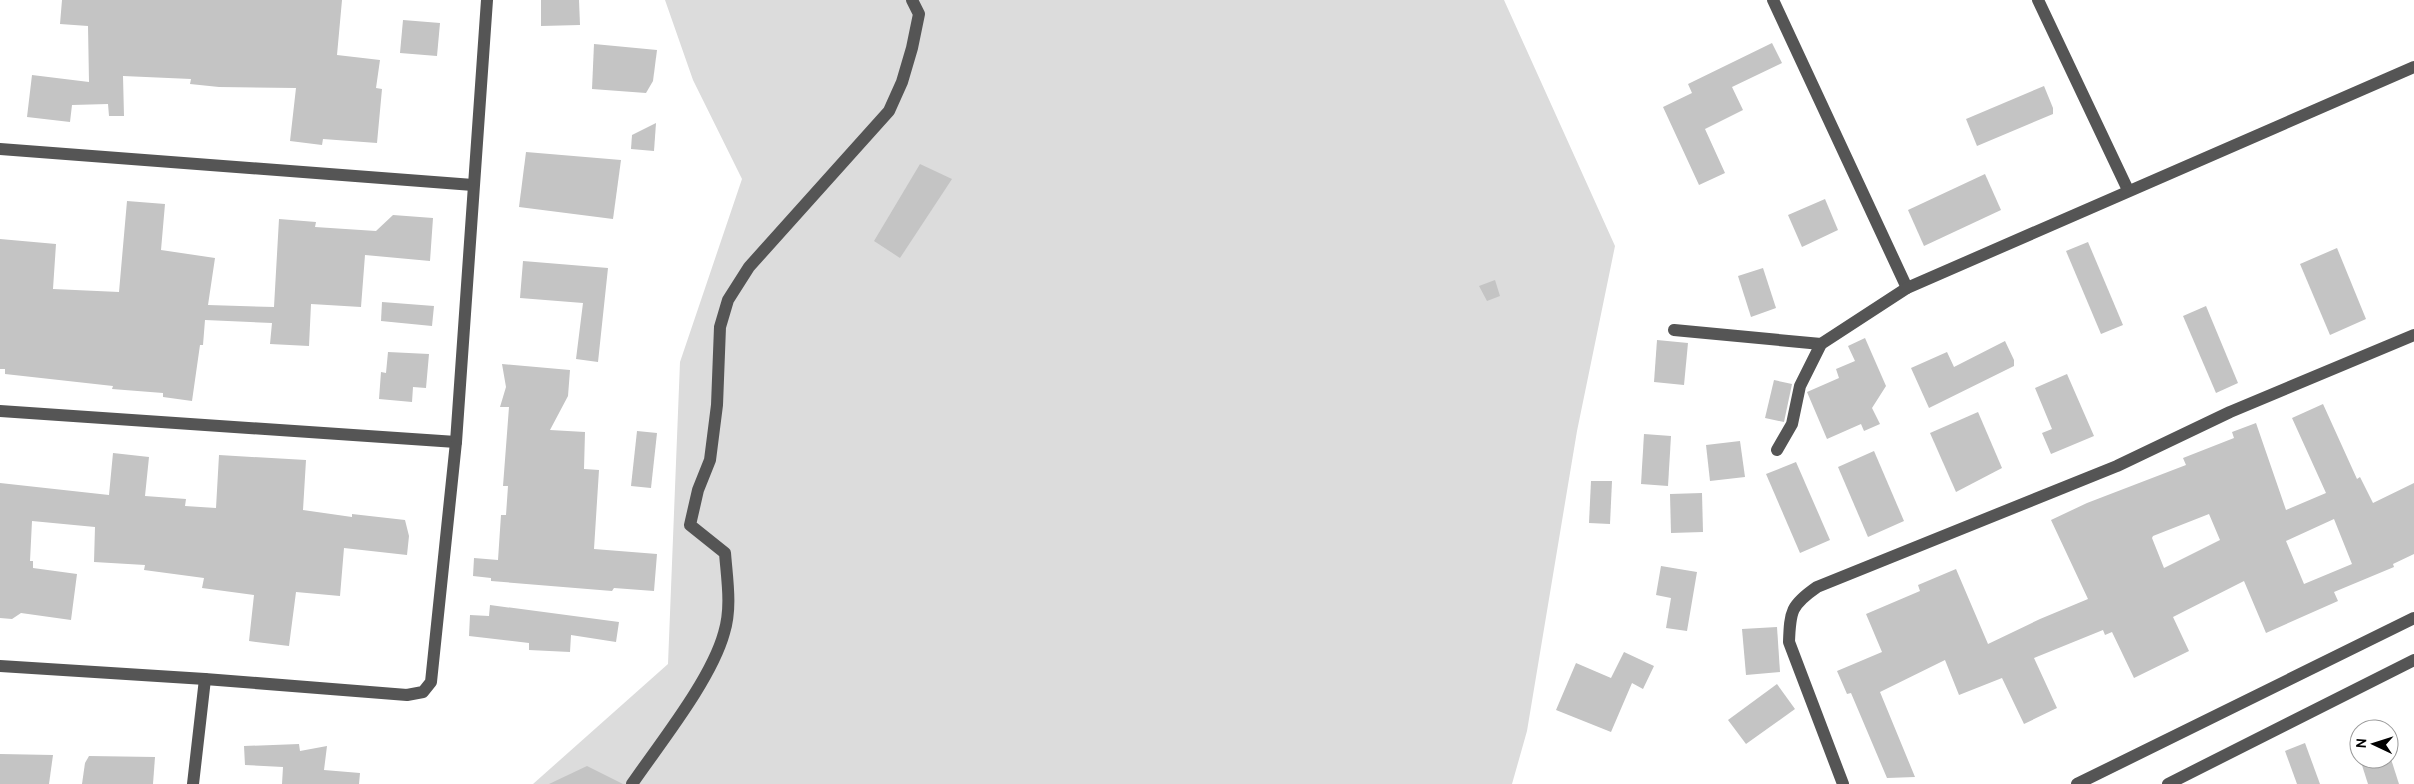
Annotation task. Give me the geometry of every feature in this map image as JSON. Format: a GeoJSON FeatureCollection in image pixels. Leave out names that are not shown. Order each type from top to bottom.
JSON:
{"type":"FeatureCollection","features":[{"type":"Feature","properties":{"kind":"street"},"geometry":{"type":"LineString","coordinates":[[0,666],[205,679],[407,695],[423,692],[430,682],[456,442],[487,0]]}},
{"type":"Feature","properties":{"kind":"street"},"geometry":{"type":"LineString","coordinates":[[632,784],[706,675],[725,633],[729,598],[725,553],[690,525],[698,490],[710,460],[717,406],[720,327],[728,300],[749,267],[889,111],[902,82],[912,48],[919,14],[912,0]]}},
{"type":"Feature","properties":{"kind":"street"},"geometry":{"type":"LineString","coordinates":[[1773,0],[1907,288]]}},
{"type":"Feature","properties":{"kind":"street"},"geometry":{"type":"LineString","coordinates":[[2038,0],[2128,190]]}},
{"type":"Feature","properties":{"kind":"street"},"geometry":{"type":"LineString","coordinates":[[1778,450],[1792,424],[1800,386],[1821,344],[1907,288],[2128,190],[2414,67]]}},
{"type":"Feature","properties":{"kind":"street"},"geometry":{"type":"LineString","coordinates":[[0,149],[473,185]]}},
{"type":"Feature","properties":{"kind":"street"},"geometry":{"type":"LineString","coordinates":[[1674,330],[1821,344]]}},
{"type":"Feature","properties":{"kind":"street"},"geometry":{"type":"LineString","coordinates":[[1843,784],[1789,642],[1790,618],[1798,600],[1817,587],[2116,466],[2230,412],[2414,335]]}},
{"type":"Feature","properties":{"kind":"street"},"geometry":{"type":"LineString","coordinates":[[0,411],[456,442]]}},
{"type":"Feature","properties":{"kind":"street"},"geometry":{"type":"LineString","coordinates":[[2077,784],[2414,618]]}},
{"type":"Feature","properties":{"kind":"street"},"geometry":{"type":"LineString","coordinates":[[2168,784],[2414,660]]}},
{"type":"Feature","properties":{"kind":"street"},"geometry":{"type":"LineString","coordinates":[[194,784],[205,679]]}},
{"type":"Feature","properties":{"kind":"shaded area"},"geometry":{"type":"Polygon","coordinates":[[[665,0],[1504,0],[1615,246],[1577,431],[1527,731],[1512,784],[533,784],[668,664],[680,362],[742,179],[693,80],[665,0]]]}},
{"type":"Feature","properties":{"kind":"building"},"geometry":{"type":"Polygon","coordinates":[[[62,0],[342,0],[337,55],[380,60],[376,88],[382,89],[377,143],[323,139],[322,145],[290,141],[296,88],[219,87],[190,84],[191,79],[123,76],[124,116],[109,116],[108,104],[72,105],[70,122],[27,117],[32,75],[89,82],[88,26],[60,24],[62,0]]]}},
{"type":"Feature","properties":{"kind":"building"},"geometry":{"type":"Polygon","coordinates":[[[541,0],[579,0],[580,25],[541,26],[541,0]]]}},
{"type":"Feature","properties":{"kind":"building"},"geometry":{"type":"Polygon","coordinates":[[[403,20],[440,23],[437,56],[400,53],[403,20]]]}},
{"type":"Feature","properties":{"kind":"building"},"geometry":{"type":"Polygon","coordinates":[[[1772,43],[1782,63],[1732,87],[1743,110],[1705,129],[1725,173],[1699,185],[1663,107],[1692,93],[1688,84],[1772,43]]]}},
{"type":"Feature","properties":{"kind":"building"},"geometry":{"type":"Polygon","coordinates":[[[594,44],[657,50],[653,81],[646,93],[592,89],[594,44]]]}},
{"type":"Feature","properties":{"kind":"building"},"geometry":{"type":"Polygon","coordinates":[[[2044,86],[2053,108],[2053,114],[1977,146],[1966,119],[2044,86]]]}},
{"type":"Feature","properties":{"kind":"building"},"geometry":{"type":"Polygon","coordinates":[[[656,123],[654,151],[631,149],[632,135],[656,123]]]}},
{"type":"Feature","properties":{"kind":"building"},"geometry":{"type":"Polygon","coordinates":[[[526,152],[621,160],[613,219],[519,207],[526,152]]]}},
{"type":"Feature","properties":{"kind":"building"},"geometry":{"type":"Polygon","coordinates":[[[920,164],[952,179],[900,258],[874,241],[920,164]]]}},
{"type":"Feature","properties":{"kind":"building"},"geometry":{"type":"Polygon","coordinates":[[[1985,174],[2001,210],[1924,246],[1908,210],[1985,174]]]}},
{"type":"Feature","properties":{"kind":"building"},"geometry":{"type":"Polygon","coordinates":[[[1825,199],[1838,230],[1802,247],[1788,215],[1825,199]]]}},
{"type":"Feature","properties":{"kind":"building"},"geometry":{"type":"Polygon","coordinates":[[[127,201],[165,204],[161,250],[215,258],[208,305],[274,307],[279,219],[316,222],[315,227],[376,231],[393,215],[433,218],[430,261],[365,255],[361,307],[311,304],[309,346],[270,344],[272,323],[205,320],[203,345],[200,345],[192,401],[163,397],[163,393],[112,389],[113,386],[5,374],[5,369],[0,369],[0,239],[56,244],[53,289],[119,292],[127,201]]]}},
{"type":"Feature","properties":{"kind":"building"},"geometry":{"type":"Polygon","coordinates":[[[2088,242],[2123,325],[2101,334],[2066,251],[2088,242]]]}},
{"type":"Feature","properties":{"kind":"building"},"geometry":{"type":"Polygon","coordinates":[[[2337,248],[2366,319],[2330,335],[2300,264],[2337,248]]]}},
{"type":"Feature","properties":{"kind":"building"},"geometry":{"type":"Polygon","coordinates":[[[523,261],[608,268],[598,362],[576,359],[583,303],[520,298],[523,261]]]}},
{"type":"Feature","properties":{"kind":"building"},"geometry":{"type":"Polygon","coordinates":[[[1763,268],[1776,308],[1751,317],[1738,276],[1763,268]]]}},
{"type":"Feature","properties":{"kind":"building"},"geometry":{"type":"Polygon","coordinates":[[[1495,280],[1500,296],[1487,301],[1479,286],[1495,280]]]}},
{"type":"Feature","properties":{"kind":"building"},"geometry":{"type":"Polygon","coordinates":[[[382,302],[434,306],[432,326],[381,321],[382,302]]]}},
{"type":"Feature","properties":{"kind":"building"},"geometry":{"type":"Polygon","coordinates":[[[2206,306],[2238,383],[2216,393],[2183,316],[2206,306]]]}},
{"type":"Feature","properties":{"kind":"building"},"geometry":{"type":"Polygon","coordinates":[[[1865,338],[1886,386],[1872,408],[1880,424],[1864,431],[1861,424],[1827,439],[1807,392],[1839,378],[1836,369],[1855,361],[1848,346],[1865,338]]]}},
{"type":"Feature","properties":{"kind":"building"},"geometry":{"type":"Polygon","coordinates":[[[1657,340],[1688,343],[1684,385],[1654,382],[1657,340]]]}},
{"type":"Feature","properties":{"kind":"building"},"geometry":{"type":"Polygon","coordinates":[[[2005,341],[2014,360],[2014,366],[1929,408],[1911,368],[1947,352],[1954,367],[2005,341]]]}},
{"type":"Feature","properties":{"kind":"building"},"geometry":{"type":"Polygon","coordinates":[[[388,352],[429,354],[426,388],[413,387],[412,402],[379,399],[381,372],[386,373],[388,352]]]}},
{"type":"Feature","properties":{"kind":"building"},"geometry":{"type":"Polygon","coordinates":[[[502,364],[570,370],[568,396],[550,430],[585,432],[584,469],[599,470],[594,549],[657,554],[654,591],[614,588],[612,591],[491,581],[491,578],[473,576],[474,558],[498,560],[501,515],[506,515],[508,486],[503,486],[509,407],[500,407],[506,387],[502,364]]]}},
{"type":"Feature","properties":{"kind":"building"},"geometry":{"type":"Polygon","coordinates":[[[2067,374],[2094,436],[2051,454],[2042,433],[2052,429],[2035,388],[2067,374]]]}},
{"type":"Feature","properties":{"kind":"building"},"geometry":{"type":"Polygon","coordinates":[[[1774,380],[1792,384],[1784,422],[1765,418],[1774,380]]]}},
{"type":"Feature","properties":{"kind":"building"},"geometry":{"type":"Polygon","coordinates":[[[2323,404],[2357,479],[2360,477],[2373,503],[2414,483],[2414,554],[2393,564],[2394,567],[2334,592],[2338,601],[2266,633],[2244,581],[2173,617],[2189,651],[2134,678],[2112,632],[2105,635],[2103,630],[2034,658],[2057,708],[2024,724],[2002,678],[1959,695],[1945,660],[1880,692],[1915,777],[1887,778],[1851,693],[1847,694],[1837,671],[1882,652],[1866,614],[1920,591],[1918,585],[1956,569],[1988,644],[2088,599],[2051,520],[2087,503],[2186,465],[2183,458],[2234,438],[2232,432],[2256,423],[2286,510],[2326,493],[2292,418],[2323,404]],[[2209,514],[2153,536],[2152,538],[2164,568],[2220,540],[2209,514]],[[2334,519],[2286,541],[2304,584],[2352,564],[2334,519]]]}},
{"type":"Feature","properties":{"kind":"building"},"geometry":{"type":"Polygon","coordinates":[[[1978,412],[2002,468],[1956,492],[1930,433],[1978,412]]]}},
{"type":"Feature","properties":{"kind":"building"},"geometry":{"type":"Polygon","coordinates":[[[637,431],[657,433],[651,488],[631,486],[637,431]]]}},
{"type":"Feature","properties":{"kind":"building"},"geometry":{"type":"Polygon","coordinates":[[[1644,434],[1671,436],[1668,486],[1641,484],[1644,434]]]}},
{"type":"Feature","properties":{"kind":"building"},"geometry":{"type":"Polygon","coordinates":[[[1740,441],[1745,477],[1710,481],[1706,445],[1740,441]]]}},
{"type":"Feature","properties":{"kind":"building"},"geometry":{"type":"Polygon","coordinates":[[[1874,451],[1904,521],[1868,537],[1838,467],[1874,451]]]}},
{"type":"Feature","properties":{"kind":"building"},"geometry":{"type":"Polygon","coordinates":[[[113,453],[149,457],[145,496],[186,499],[185,506],[216,508],[219,455],[306,460],[303,510],[352,517],[352,514],[405,520],[409,536],[407,555],[344,548],[340,596],[296,592],[289,646],[249,641],[254,595],[202,588],[204,578],[144,570],[145,565],[94,562],[95,527],[32,521],[30,561],[33,561],[33,568],[77,574],[71,620],[21,613],[12,619],[0,618],[0,483],[109,495],[113,453]]]}},
{"type":"Feature","properties":{"kind":"building"},"geometry":{"type":"Polygon","coordinates":[[[1796,462],[1830,540],[1800,553],[1766,474],[1796,462]]]}},
{"type":"Feature","properties":{"kind":"building"},"geometry":{"type":"Polygon","coordinates":[[[1591,481],[1612,481],[1610,524],[1589,523],[1591,481]]]}},
{"type":"Feature","properties":{"kind":"building"},"geometry":{"type":"Polygon","coordinates":[[[1702,493],[1703,532],[1671,533],[1670,494],[1702,493]]]}},
{"type":"Feature","properties":{"kind":"building"},"geometry":{"type":"Polygon","coordinates":[[[1661,566],[1697,572],[1687,631],[1666,628],[1671,598],[1656,595],[1661,566]]]}},
{"type":"Feature","properties":{"kind":"building"},"geometry":{"type":"Polygon","coordinates":[[[490,605],[619,622],[616,642],[571,635],[570,652],[529,650],[529,643],[469,636],[470,615],[489,616],[490,605]]]}},
{"type":"Feature","properties":{"kind":"building"},"geometry":{"type":"Polygon","coordinates":[[[1777,627],[1780,672],[1746,675],[1742,629],[1777,627]]]}},
{"type":"Feature","properties":{"kind":"building"},"geometry":{"type":"Polygon","coordinates":[[[1624,652],[1654,666],[1643,689],[1632,683],[1611,732],[1556,710],[1576,663],[1611,678],[1624,652]]]}},
{"type":"Feature","properties":{"kind":"building"},"geometry":{"type":"Polygon","coordinates":[[[1777,684],[1795,709],[1746,744],[1728,720],[1777,684]]]}},
{"type":"Feature","properties":{"kind":"building"},"geometry":{"type":"Polygon","coordinates":[[[2305,743],[2320,784],[2297,784],[2285,751],[2305,743]]]}},
{"type":"Feature","properties":{"kind":"building"},"geometry":{"type":"Polygon","coordinates":[[[299,744],[300,751],[327,746],[324,770],[360,773],[359,784],[282,784],[283,767],[245,765],[244,746],[299,744]]]}},
{"type":"Feature","properties":{"kind":"building"},"geometry":{"type":"Polygon","coordinates":[[[0,754],[53,755],[49,784],[0,784],[0,754]]]}},
{"type":"Feature","properties":{"kind":"building"},"geometry":{"type":"Polygon","coordinates":[[[89,756],[155,757],[153,784],[82,784],[85,763],[89,756]]]}},
{"type":"Feature","properties":{"kind":"building"},"geometry":{"type":"Polygon","coordinates":[[[587,766],[623,784],[549,784],[587,766]]]}},
{"type":"Feature","properties":{"kind":"building"},"geometry":{"type":"Polygon","coordinates":[[[2363,769],[2394,769],[2399,784],[2368,784],[2363,769]]]}}]}
